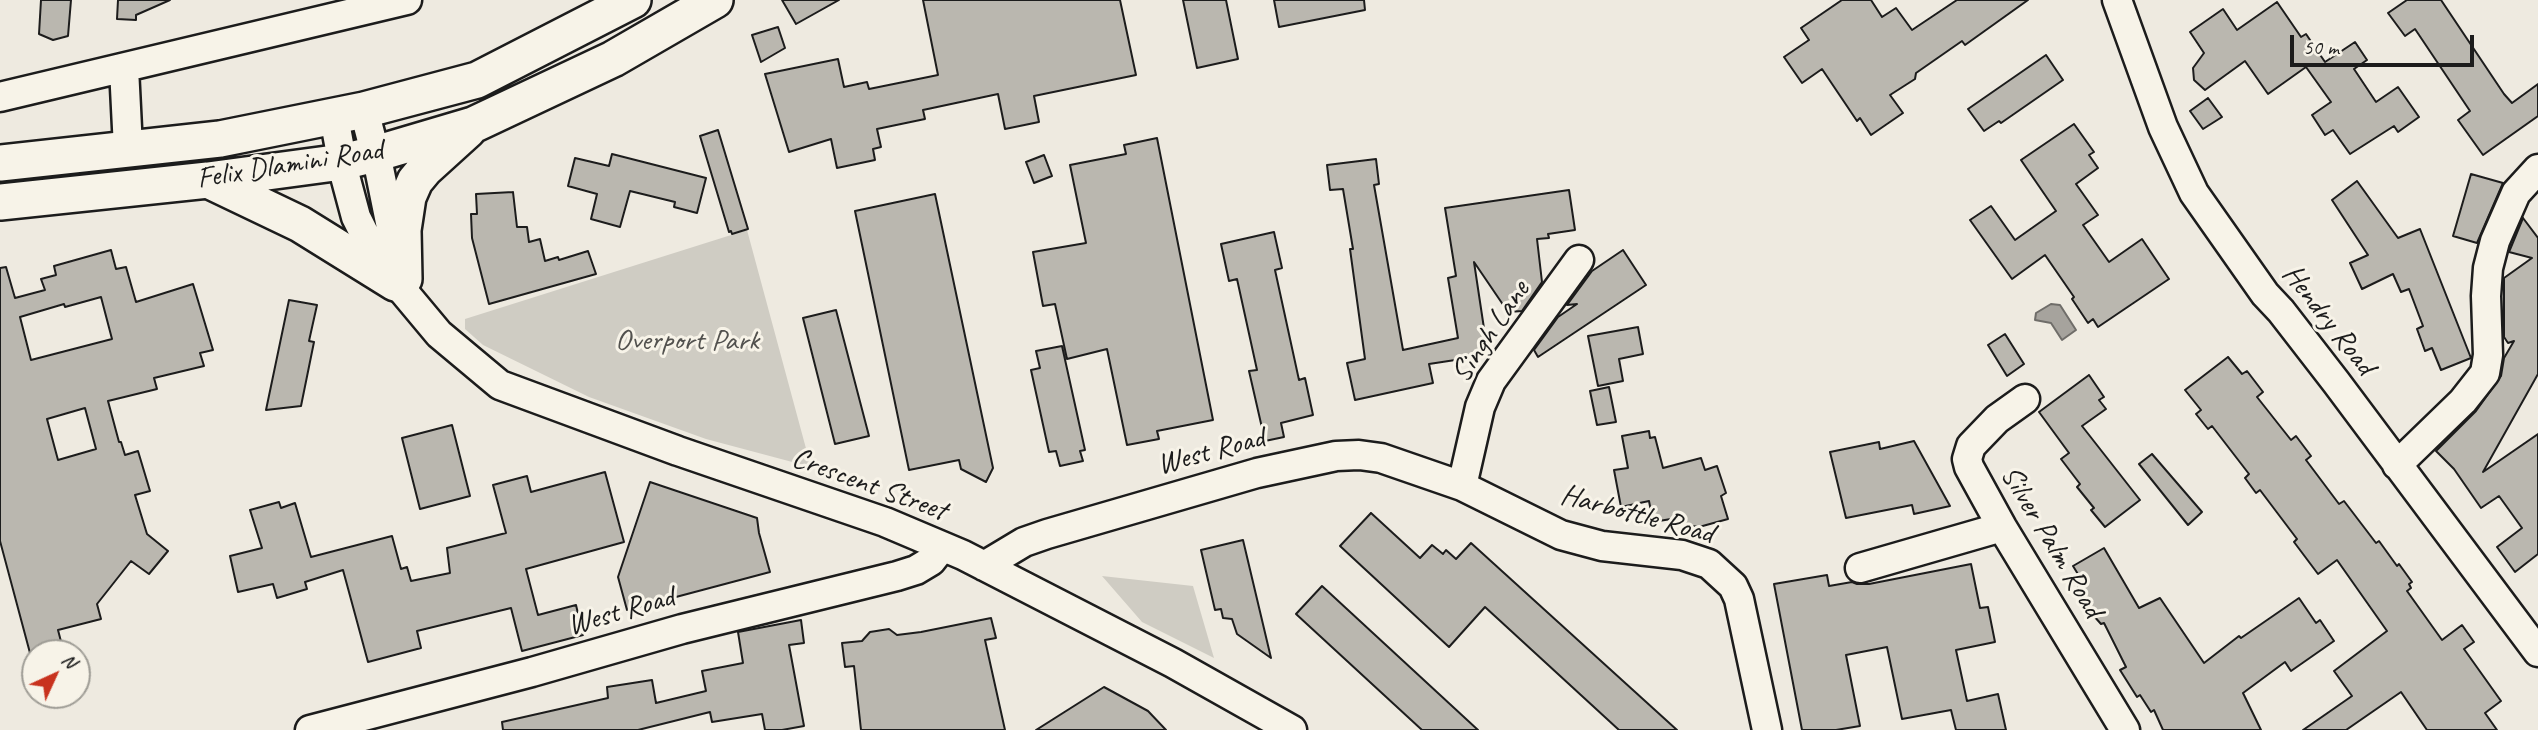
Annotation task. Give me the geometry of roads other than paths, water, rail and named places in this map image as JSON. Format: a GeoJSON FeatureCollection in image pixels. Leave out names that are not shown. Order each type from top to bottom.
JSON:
{"type":"FeatureCollection","features":[{"type":"Feature","properties":{"kind":"main road","name":"Felix Dlamini Road"},"geometry":{"type":"LineString","coordinates":[[0,163],[220,139],[349,114],[477,80],[633,0]]}},
{"type":"Feature","properties":{"kind":"main road","name":"Felix Dlamini Road"},"geometry":{"type":"LineString","coordinates":[[0,202],[208,180],[359,158],[473,125],[613,59],[715,0]]}},
{"type":"Feature","properties":{"kind":"main road"},"geometry":{"type":"LineString","coordinates":[[208,180],[300,224],[399,281],[405,212],[415,181],[473,125]]}},
{"type":"Feature","properties":{"kind":"street"},"geometry":{"type":"LineString","coordinates":[[0,97],[124,68],[322,11],[407,0]]}},
{"type":"Feature","properties":{"kind":"street","name":"Hendry Road"},"geometry":{"type":"LineString","coordinates":[[2117,0],[2163,127],[2194,193],[2265,294],[2336,382],[2538,652]]}},
{"type":"Feature","properties":{"kind":"street"},"geometry":{"type":"LineString","coordinates":[[124,68],[128,148]]}},
{"type":"Feature","properties":{"kind":"street","name":"Crescent Street"},"geometry":{"type":"LineString","coordinates":[[349,114],[359,158],[399,281],[422,316],[449,343],[500,385],[678,452],[885,522],[984,566],[1173,663],[1292,730]]}},
{"type":"Feature","properties":{"kind":"street"},"geometry":{"type":"LineString","coordinates":[[2396,465],[2463,401],[2485,373],[2488,355],[2487,282],[2495,241],[2516,193],[2538,169]]}},
{"type":"Feature","properties":{"kind":"street","name":"Singh Lane"},"geometry":{"type":"LineString","coordinates":[[1462,486],[1480,407],[1491,381],[1579,260]]}},
{"type":"Feature","properties":{"kind":"street","name":"Silver Palm Road"},"geometry":{"type":"LineString","coordinates":[[2025,398],[1997,419],[1971,446],[1968,453],[1969,467],[2125,730]]}},
{"type":"Feature","properties":{"kind":"street","name":"West Road"},"geometry":{"type":"LineString","coordinates":[[984,566],[1024,542],[1047,534],[1257,472],[1336,456],[1381,458],[1462,486]]}},
{"type":"Feature","properties":{"kind":"street","name":"Harbottle Road"},"geometry":{"type":"LineString","coordinates":[[1462,486],[1561,535],[1602,546],[1682,555],[1709,564],[1723,575],[1733,586],[1739,600],[1767,730]]}},
{"type":"Feature","properties":{"kind":"street"},"geometry":{"type":"LineString","coordinates":[[1860,568],[2003,527]]}},
{"type":"Feature","properties":{"kind":"street","name":"West Road"},"geometry":{"type":"LineString","coordinates":[[310,730],[532,672],[682,629],[897,576],[916,570],[931,561],[942,547]]}},
{"type":"Feature","properties":{"kind":"park label","name":"Overport Park"},"geometry":{"type":"Point","coordinates":[687,341]}}]}
